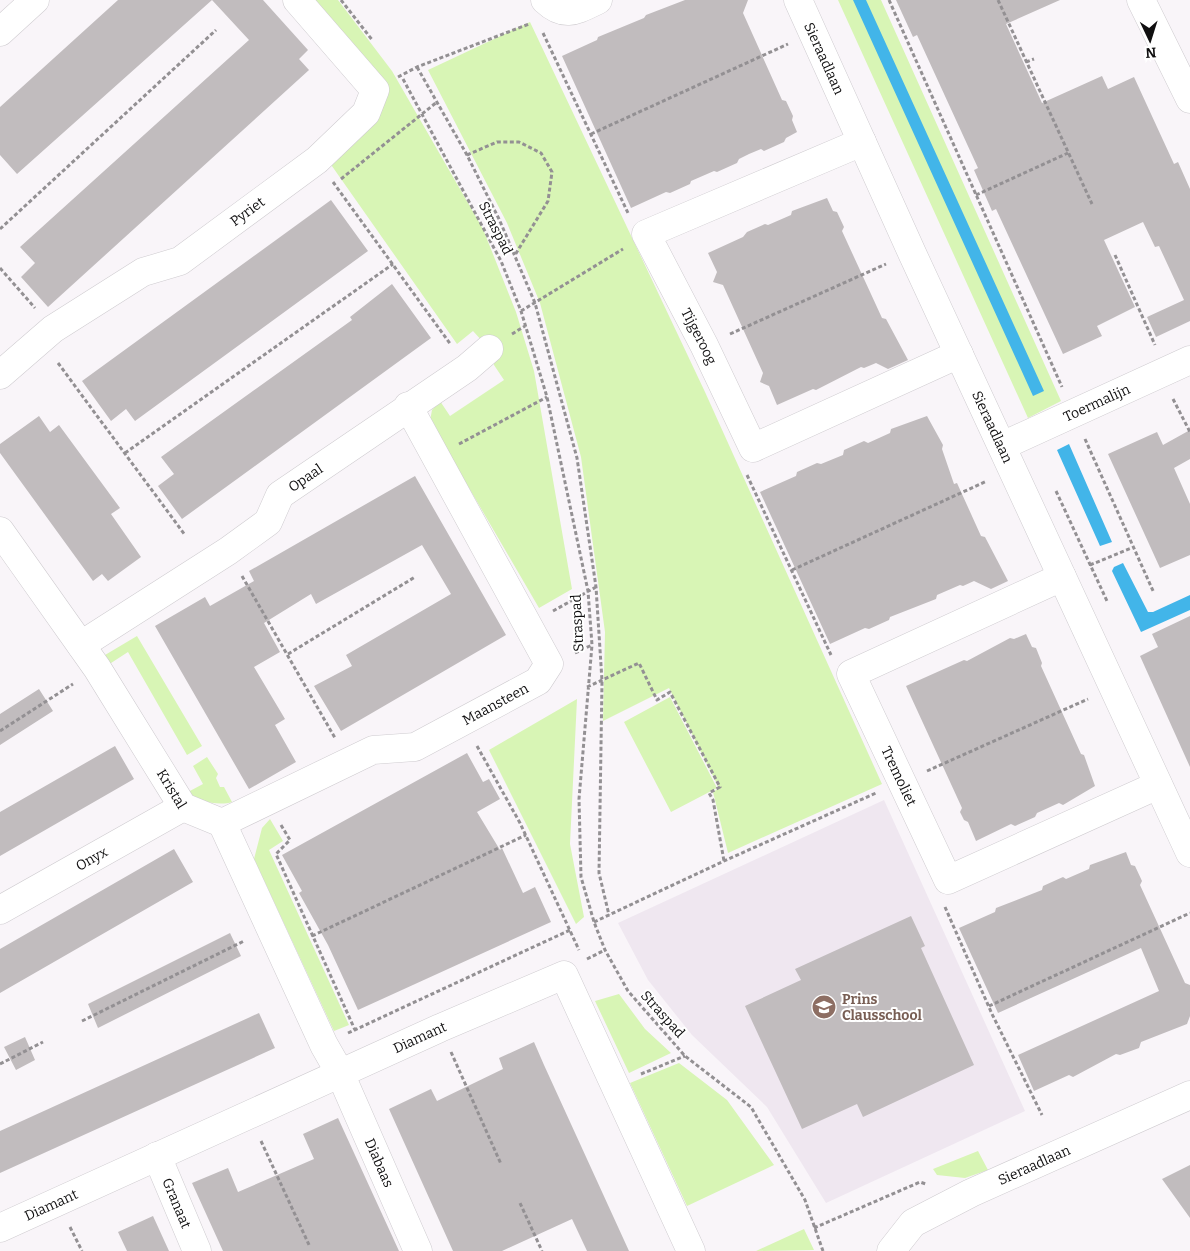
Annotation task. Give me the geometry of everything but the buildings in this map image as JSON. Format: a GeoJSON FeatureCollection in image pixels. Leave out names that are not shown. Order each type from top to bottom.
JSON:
{"type":"FeatureCollection","features":[{"type":"Feature","properties":{"kind":"street"},"geometry":{"type":"LineString","coordinates":[[0,32],[35,0]]}},
{"type":"Feature","properties":{"kind":"street","name":"Pyriet"},"geometry":{"type":"LineString","coordinates":[[0,375],[47,334],[143,272],[180,261],[317,160],[366,112],[376,90],[297,0]]}},
{"type":"Feature","properties":{"kind":"street"},"geometry":{"type":"LineString","coordinates":[[546,10],[573,12],[598,0]]}},
{"type":"Feature","properties":{"kind":"street","name":"Sieraadlaan"},"geometry":{"type":"LineString","coordinates":[[798,0],[912,253],[1190,852]]}},
{"type":"Feature","properties":{"kind":"street"},"geometry":{"type":"LineString","coordinates":[[1141,0],[1190,99]]}},
{"type":"Feature","properties":{"kind":"street"},"geometry":{"type":"LineString","coordinates":[[646,234],[862,142]]}},
{"type":"Feature","properties":{"kind":"street","name":"Tijgeroog"},"geometry":{"type":"LineString","coordinates":[[646,234],[704,345],[753,448]]}},
{"type":"Feature","properties":{"kind":"street","name":"Opaal"},"geometry":{"type":"LineString","coordinates":[[81,645],[228,551],[268,522],[280,495],[408,406],[467,368],[489,349]]}},
{"type":"Feature","properties":{"kind":"street"},"geometry":{"type":"LineString","coordinates":[[753,448],[959,354]]}},
{"type":"Feature","properties":{"kind":"street","name":"Toermalijn"},"geometry":{"type":"LineString","coordinates":[[1007,458],[1074,414],[1172,368]]}},
{"type":"Feature","properties":{"kind":"street","name":"Maansteen"},"geometry":{"type":"LineString","coordinates":[[222,823],[373,750],[415,747],[538,681],[549,664],[530,625],[408,406]]}},
{"type":"Feature","properties":{"kind":"street","name":"Kristal"},"geometry":{"type":"LineString","coordinates":[[4,546],[97,668],[183,807],[222,823]]}},
{"type":"Feature","properties":{"kind":"street"},"geometry":{"type":"LineString","coordinates":[[851,674],[1062,577]]}},
{"type":"Feature","properties":{"kind":"street","name":"Tremoliet"},"geometry":{"type":"LineString","coordinates":[[851,674],[948,880]]}},
{"type":"Feature","properties":{"kind":"street"},"geometry":{"type":"LineString","coordinates":[[948,880],[1158,785]]}},
{"type":"Feature","properties":{"kind":"street","name":"Onyx"},"geometry":{"type":"LineString","coordinates":[[0,910],[183,807]]}},
{"type":"Feature","properties":{"kind":"street"},"geometry":{"type":"LineString","coordinates":[[222,823],[272,928],[324,1045],[340,1073]]}},
{"type":"Feature","properties":{"kind":"street","name":"Diamant"},"geometry":{"type":"LineString","coordinates":[[0,1228],[440,1028],[564,975],[691,1251]]}},
{"type":"Feature","properties":{"kind":"street","name":"Diabaas"},"geometry":{"type":"LineString","coordinates":[[340,1073],[418,1251]]}},
{"type":"Feature","properties":{"kind":"street","name":"Sieraadlaan"},"geometry":{"type":"LineString","coordinates":[[891,1251],[913,1223],[963,1197],[1190,1095]]}},
{"type":"Feature","properties":{"kind":"street","name":"Granaat"},"geometry":{"type":"LineString","coordinates":[[157,1156],[196,1251]]}},
{"type":"Feature","properties":{"kind":"path"},"geometry":{"type":"LineString","coordinates":[[341,0],[376,45]]}},
{"type":"Feature","properties":{"kind":"path"},"geometry":{"type":"LineString","coordinates":[[889,0],[1154,593]]}},
{"type":"Feature","properties":{"kind":"path"},"geometry":{"type":"LineString","coordinates":[[998,0],[1092,204]]}},
{"type":"Feature","properties":{"kind":"path"},"geometry":{"type":"LineString","coordinates":[[400,75],[546,10],[591,134],[632,220],[646,234],[521,311]]}},
{"type":"Feature","properties":{"kind":"path"},"geometry":{"type":"LineString","coordinates":[[0,229],[216,30]]}},
{"type":"Feature","properties":{"kind":"path"},"geometry":{"type":"LineString","coordinates":[[591,134],[812,33]]}},
{"type":"Feature","properties":{"kind":"path"},"geometry":{"type":"LineString","coordinates":[[1026,62],[1034,59]]}},
{"type":"Feature","properties":{"kind":"path"},"geometry":{"type":"LineString","coordinates":[[417,67],[467,155],[515,255],[535,303],[577,458],[596,587],[602,681],[598,873],[610,915]]}},
{"type":"Feature","properties":{"kind":"path","name":"Straspad"},"geometry":{"type":"LineString","coordinates":[[394,68],[423,114],[501,261],[521,311],[547,397],[588,591],[592,645],[579,799],[581,878],[594,922],[605,950],[628,991],[685,1056],[751,1107],[805,1200],[823,1251]]}},
{"type":"Feature","properties":{"kind":"path"},"geometry":{"type":"LineString","coordinates":[[335,184],[437,102]]}},
{"type":"Feature","properties":{"kind":"path"},"geometry":{"type":"LineString","coordinates":[[467,155],[497,142],[520,142],[541,153],[552,172],[548,201],[515,255]]}},
{"type":"Feature","properties":{"kind":"path"},"geometry":{"type":"LineString","coordinates":[[976,194],[1068,153]]}},
{"type":"Feature","properties":{"kind":"path"},"geometry":{"type":"LineString","coordinates":[[317,160],[467,368]]}},
{"type":"Feature","properties":{"kind":"path"},"geometry":{"type":"LineString","coordinates":[[704,345],[912,253]]}},
{"type":"Feature","properties":{"kind":"path"},"geometry":{"type":"LineString","coordinates":[[1115,255],[1172,368],[1190,432]]}},
{"type":"Feature","properties":{"kind":"path"},"geometry":{"type":"LineString","coordinates":[[125,453],[393,264]]}},
{"type":"Feature","properties":{"kind":"path"},"geometry":{"type":"LineString","coordinates":[[0,268],[47,334],[125,453],[185,535]]}},
{"type":"Feature","properties":{"kind":"path"},"geometry":{"type":"LineString","coordinates":[[437,456],[547,397]]}},
{"type":"Feature","properties":{"kind":"path"},"geometry":{"type":"LineString","coordinates":[[753,448],[746,473],[839,672],[851,674]]}},
{"type":"Feature","properties":{"kind":"path"},"geometry":{"type":"LineString","coordinates":[[792,570],[1007,458]]}},
{"type":"Feature","properties":{"kind":"path"},"geometry":{"type":"LineString","coordinates":[[1062,577],[1134,547]]}},
{"type":"Feature","properties":{"kind":"path"},"geometry":{"type":"LineString","coordinates":[[228,551],[349,762]]}},
{"type":"Feature","properties":{"kind":"path"},"geometry":{"type":"LineString","coordinates":[[288,654],[415,577]]}},
{"type":"Feature","properties":{"kind":"path"},"geometry":{"type":"LineString","coordinates":[[530,625],[596,587]]}},
{"type":"Feature","properties":{"kind":"path"},"geometry":{"type":"LineString","coordinates":[[587,687],[639,663],[657,700],[670,692],[720,787],[709,792],[713,800],[724,861]]}},
{"type":"Feature","properties":{"kind":"path"},"geometry":{"type":"LineString","coordinates":[[0,731],[97,668]]}},
{"type":"Feature","properties":{"kind":"path"},"geometry":{"type":"LineString","coordinates":[[594,922],[724,861],[1113,688]]}},
{"type":"Feature","properties":{"kind":"path"},"geometry":{"type":"LineString","coordinates":[[463,722],[526,835],[580,953]]}},
{"type":"Feature","properties":{"kind":"path"},"geometry":{"type":"LineString","coordinates":[[268,801],[290,840],[276,854],[355,1030]]}},
{"type":"Feature","properties":{"kind":"path"},"geometry":{"type":"LineString","coordinates":[[312,936],[526,835]]}},
{"type":"Feature","properties":{"kind":"path"},"geometry":{"type":"LineString","coordinates":[[948,880],[942,901],[989,1006],[1042,1115]]}},
{"type":"Feature","properties":{"kind":"path"},"geometry":{"type":"LineString","coordinates":[[989,1006],[1190,913]]}},
{"type":"Feature","properties":{"kind":"path"},"geometry":{"type":"LineString","coordinates":[[82,1021],[272,928]]}},
{"type":"Feature","properties":{"kind":"path"},"geometry":{"type":"LineString","coordinates":[[324,1045],[570,930]]}},
{"type":"Feature","properties":{"kind":"path"},"geometry":{"type":"LineString","coordinates":[[440,1028],[501,1164]]}},
{"type":"Feature","properties":{"kind":"path"},"geometry":{"type":"LineString","coordinates":[[0,1064],[43,1042]]}},
{"type":"Feature","properties":{"kind":"path"},"geometry":{"type":"LineString","coordinates":[[615,1084],[685,1056]]}},
{"type":"Feature","properties":{"kind":"path"},"geometry":{"type":"LineString","coordinates":[[248,1115],[310,1247]]}},
{"type":"Feature","properties":{"kind":"path"},"geometry":{"type":"LineString","coordinates":[[814,1228],[920,1182],[928,1184]]}},
{"type":"Feature","properties":{"kind":"path"},"geometry":{"type":"LineString","coordinates":[[520,1203],[542,1251]]}},
{"type":"Feature","properties":{"kind":"shaded area","name":"Prins Clausschool"},"geometry":{"type":"Polygon","coordinates":[[[884,800],[1025,1111],[826,1203],[767,1107],[692,1035],[648,980],[618,923],[884,800]]]}},
{"type":"Feature","properties":{"kind":"green space"},"geometry":{"type":"Polygon","coordinates":[[[310,0],[338,0],[392,71],[483,229],[516,312],[534,371],[572,589],[539,608],[430,421],[432,410],[440,401],[450,416],[504,380],[494,365],[493,353],[473,331],[457,344],[327,159],[374,121],[310,0]]]}},
{"type":"Feature","properties":{"kind":"green space"},"geometry":{"type":"Polygon","coordinates":[[[838,0],[881,0],[1061,401],[1028,418],[838,0]]]}},
{"type":"Feature","properties":{"kind":"green space"},"geometry":{"type":"Polygon","coordinates":[[[530,22],[705,392],[882,784],[728,853],[713,792],[719,788],[669,688],[603,721],[605,632],[581,457],[540,303],[507,223],[428,70],[530,22]]]}},
{"type":"Feature","properties":{"kind":"green space"},"geometry":{"type":"Polygon","coordinates":[[[137,636],[202,746],[187,755],[128,652],[108,665],[105,655],[137,636]]]}},
{"type":"Feature","properties":{"kind":"green space"},"geometry":{"type":"Polygon","coordinates":[[[670,697],[717,788],[671,812],[624,722],[670,697]]]}},
{"type":"Feature","properties":{"kind":"green space"},"geometry":{"type":"Polygon","coordinates":[[[577,699],[570,844],[584,917],[576,924],[489,750],[577,699]]]}},
{"type":"Feature","properties":{"kind":"green space"},"geometry":{"type":"Polygon","coordinates":[[[207,757],[218,774],[216,778],[220,787],[224,787],[232,802],[221,804],[202,801],[188,792],[203,784],[193,766],[207,757]]]}},
{"type":"Feature","properties":{"kind":"green space"},"geometry":{"type":"Polygon","coordinates":[[[270,819],[283,841],[269,850],[349,1025],[334,1031],[254,859],[262,828],[270,819]]]}},
{"type":"Feature","properties":{"kind":"green space"},"geometry":{"type":"Polygon","coordinates":[[[619,994],[645,1029],[671,1053],[629,1073],[595,1001],[619,994]]]}},
{"type":"Feature","properties":{"kind":"green space"},"geometry":{"type":"Polygon","coordinates":[[[679,1063],[727,1100],[774,1165],[687,1206],[630,1083],[679,1063]]]}},
{"type":"Feature","properties":{"kind":"green space"},"geometry":{"type":"Polygon","coordinates":[[[978,1151],[988,1170],[965,1178],[937,1175],[933,1169],[978,1151]]]}},
{"type":"Feature","properties":{"kind":"green space"},"geometry":{"type":"Polygon","coordinates":[[[804,1229],[814,1250],[756,1251],[804,1229]]]}},
{"type":"Feature","properties":{"kind":"water"},"geometry":{"type":"Polygon","coordinates":[[[853,0],[866,0],[1044,391],[1033,396],[853,0]]]}},
{"type":"Feature","properties":{"kind":"water"},"geometry":{"type":"Polygon","coordinates":[[[1069,444],[1112,542],[1100,546],[1057,450],[1069,444]]]}},
{"type":"Feature","properties":{"kind":"water"},"geometry":{"type":"Polygon","coordinates":[[[1123,563],[1148,612],[1153,612],[1190,595],[1190,610],[1141,632],[1112,571],[1114,567],[1123,563]]]}},
{"type":"Feature","properties":{"kind":"place","name":"Prins Clausschool"},"geometry":{"type":"Point","coordinates":[824,1007]}}]}
